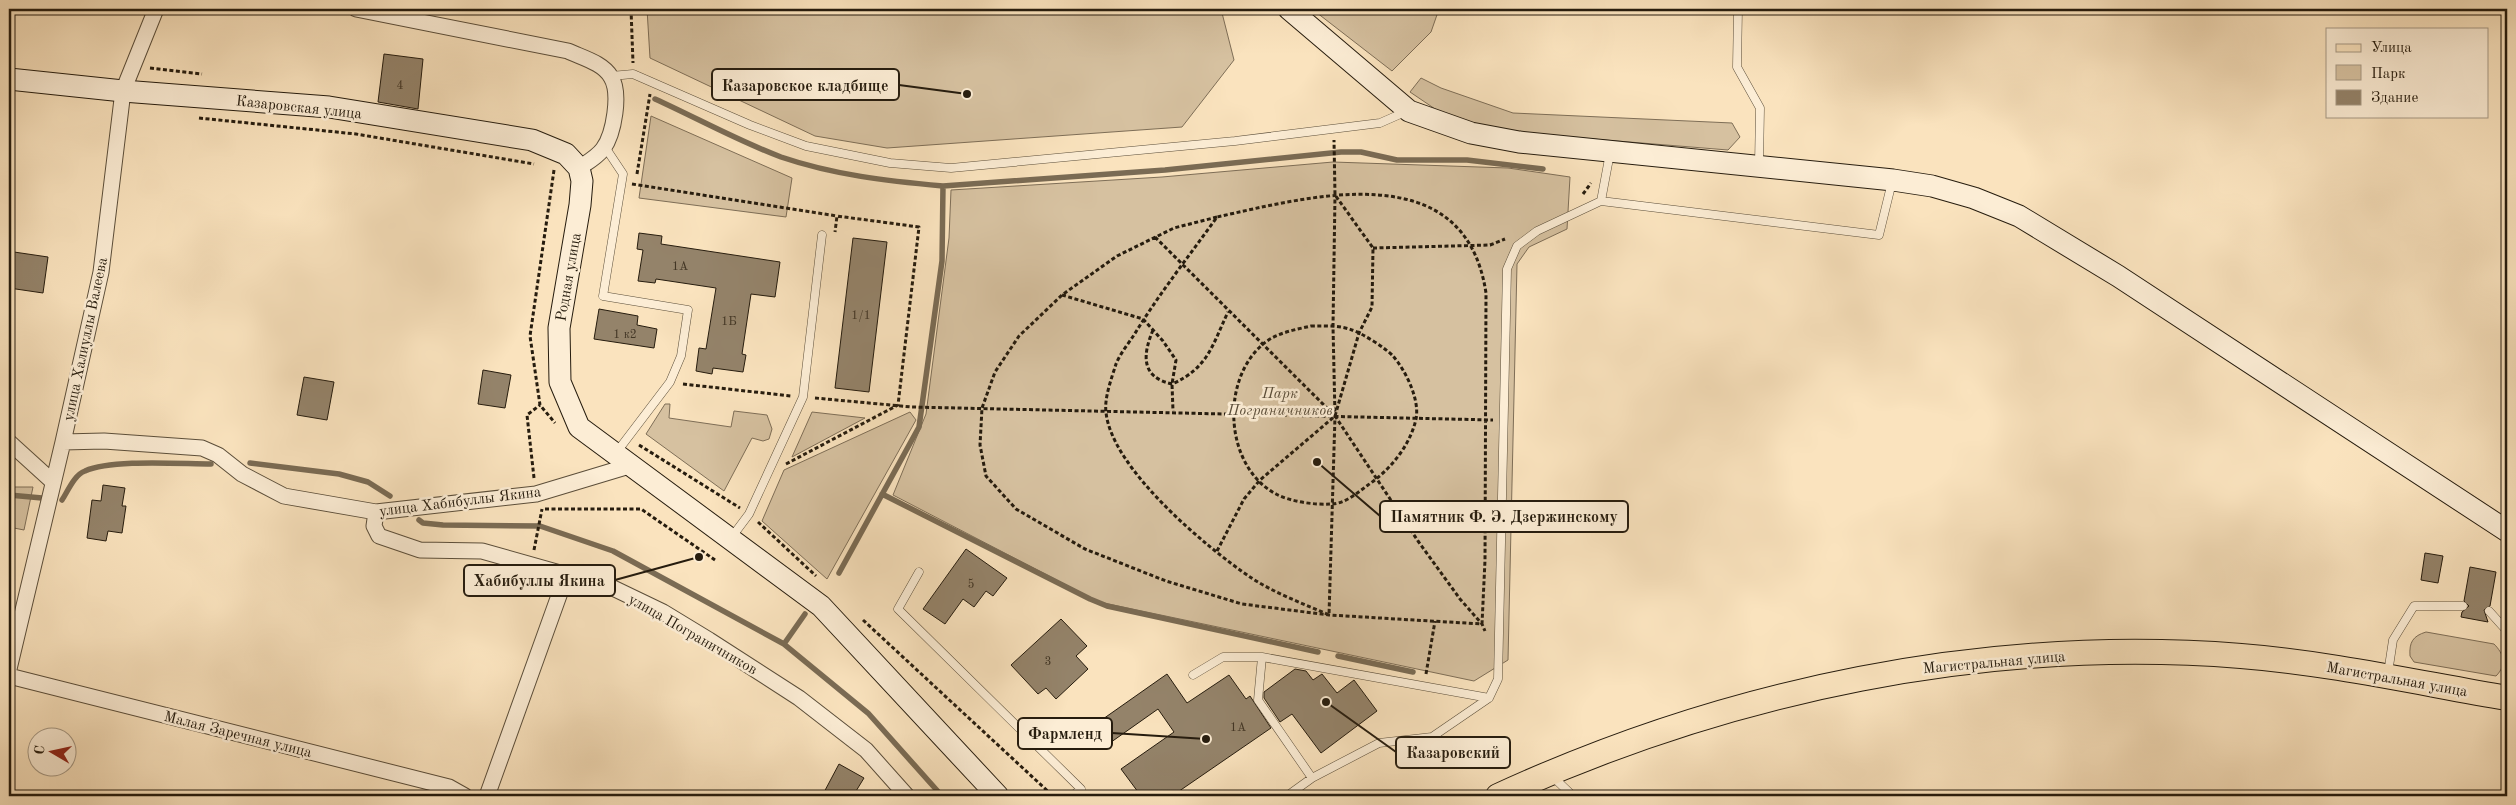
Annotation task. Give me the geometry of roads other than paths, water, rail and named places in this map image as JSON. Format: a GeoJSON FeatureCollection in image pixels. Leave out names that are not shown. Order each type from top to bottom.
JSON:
{"type":"FeatureCollection","features":[{"type":"Feature","properties":{"kind":"main road","name":"Магистральная улица"},"geometry":{"type":"LineString","coordinates":[[1498,796],[1549,773],[1627,742],[1704,718],[1790,694],[1864,678],[1954,663],[2031,656],[2182,653],[2288,661],[2507,698]]}},
{"type":"Feature","properties":{"kind":"street","name":"улица Халиуллы Валеева"},"geometry":{"type":"LineString","coordinates":[[9,669],[64,442],[101,272],[123,92],[156,9]]}},
{"type":"Feature","properties":{"kind":"street"},"geometry":{"type":"LineString","coordinates":[[356,9],[568,51],[597,64],[611,76],[616,101],[612,130],[605,147],[598,155],[579,168]]}},
{"type":"Feature","properties":{"kind":"street"},"geometry":{"type":"LineString","coordinates":[[1288,9],[1409,111],[1471,133],[1519,142],[1893,180],[1932,186],[1974,198],[2019,216],[2118,276],[2507,531]]}},
{"type":"Feature","properties":{"kind":"street","name":"Казаровская улица"},"geometry":{"type":"LineString","coordinates":[[9,79],[123,92],[329,107],[532,140],[566,154],[579,168]]}},
{"type":"Feature","properties":{"kind":"street","name":"Родная улица"},"geometry":{"type":"LineString","coordinates":[[579,168],[582,181],[580,205],[559,328],[560,382],[579,427],[622,460]]}},
{"type":"Feature","properties":{"kind":"street","name":"улица Хабибуллы Якина"},"geometry":{"type":"LineString","coordinates":[[64,442],[104,441],[202,448],[218,455],[242,474],[284,496],[376,512],[536,494],[622,460]]}},
{"type":"Feature","properties":{"kind":"street"},"geometry":{"type":"LineString","coordinates":[[9,442],[53,482]]}},
{"type":"Feature","properties":{"kind":"street"},"geometry":{"type":"LineString","coordinates":[[622,460],[821,606],[998,796]]}},
{"type":"Feature","properties":{"kind":"street","name":"улица Пограничников"},"geometry":{"type":"LineString","coordinates":[[376,512],[374,526],[379,536],[392,542],[420,550],[448,552],[482,551],[532,563],[566,576],[613,588],[663,612],[799,698],[866,750],[907,796]]}},
{"type":"Feature","properties":{"kind":"street"},"geometry":{"type":"LineString","coordinates":[[487,796],[566,576]]}},
{"type":"Feature","properties":{"kind":"street","name":"Малая Заречная улица"},"geometry":{"type":"LineString","coordinates":[[9,676],[448,787],[465,796]]}},
{"type":"Feature","properties":{"kind":"lane"},"geometry":{"type":"LineString","coordinates":[[1738,9],[1737,67],[1760,108],[1759,166]]}},
{"type":"Feature","properties":{"kind":"lane"},"geometry":{"type":"LineString","coordinates":[[611,76],[633,74],[750,125],[806,146],[890,163],[951,168],[1235,141],[1380,123],[1409,111]]}},
{"type":"Feature","properties":{"kind":"lane"},"geometry":{"type":"LineString","coordinates":[[605,147],[623,174],[603,296],[688,310],[681,356],[670,382],[622,460]]}},
{"type":"Feature","properties":{"kind":"lane"},"geometry":{"type":"LineString","coordinates":[[1601,201],[1611,151]]}},
{"type":"Feature","properties":{"kind":"lane"},"geometry":{"type":"LineString","coordinates":[[1288,796],[1312,778],[1379,743],[1432,737],[1489,698],[1498,679],[1500,658],[1507,269],[1517,246],[1537,231],[1601,201],[1879,235],[1893,180]]}},
{"type":"Feature","properties":{"kind":"lane"},"geometry":{"type":"LineString","coordinates":[[730,539],[749,514],[803,397],[822,235]]}},
{"type":"Feature","properties":{"kind":"lane"},"geometry":{"type":"LineString","coordinates":[[919,572],[898,609],[1081,789],[1072,796]]}},
{"type":"Feature","properties":{"kind":"lane"},"geometry":{"type":"LineString","coordinates":[[2387,677],[2393,640],[2414,606],[2463,606]]}},
{"type":"Feature","properties":{"kind":"lane"},"geometry":{"type":"LineString","coordinates":[[2489,611],[2507,631]]}},
{"type":"Feature","properties":{"kind":"lane"},"geometry":{"type":"LineString","coordinates":[[1193,676],[1224,657],[1262,657],[1489,698]]}},
{"type":"Feature","properties":{"kind":"lane"},"geometry":{"type":"LineString","coordinates":[[1262,657],[1258,700],[1312,778]]}},
{"type":"Feature","properties":{"kind":"lane"},"geometry":{"type":"LineString","coordinates":[[1549,773],[1573,796]]}},
{"type":"Feature","properties":{"kind":"waterway"},"geometry":{"type":"LineString","coordinates":[[655,99],[749,144],[781,157],[861,176],[943,186]]}},
{"type":"Feature","properties":{"kind":"waterway"},"geometry":{"type":"LineString","coordinates":[[839,573],[919,427],[942,261],[943,186],[1165,170],[1341,152],[1361,152],[1397,160],[1467,160],[1543,169]]}},
{"type":"Feature","properties":{"kind":"waterway"},"geometry":{"type":"LineString","coordinates":[[62,500],[81,473],[97,467],[146,463],[211,464]]}},
{"type":"Feature","properties":{"kind":"waterway"},"geometry":{"type":"LineString","coordinates":[[250,463],[339,474],[368,482],[390,496]]}},
{"type":"Feature","properties":{"kind":"waterway"},"geometry":{"type":"LineString","coordinates":[[882,494],[1107,606],[1318,652]]}},
{"type":"Feature","properties":{"kind":"waterway"},"geometry":{"type":"LineString","coordinates":[[9,495],[42,498]]}},
{"type":"Feature","properties":{"kind":"waterway"},"geometry":{"type":"LineString","coordinates":[[419,520],[423,523],[443,525],[540,526],[613,551],[784,644],[868,713],[942,796]]}},
{"type":"Feature","properties":{"kind":"waterway"},"geometry":{"type":"LineString","coordinates":[[784,644],[805,614]]}},
{"type":"Feature","properties":{"kind":"waterway"},"geometry":{"type":"LineString","coordinates":[[1338,656],[1413,672]]}},
{"type":"Feature","properties":{"kind":"place","name":"Казаровское кладбище"},"geometry":{"type":"Point","coordinates":[967,94]}},
{"type":"Feature","properties":{"kind":"place","name":"Памятник Ф. Э. Дзержинскому"},"geometry":{"type":"Point","coordinates":[1317,462]}},
{"type":"Feature","properties":{"kind":"place","name":"Хабибуллы Якина"},"geometry":{"type":"Point","coordinates":[699,557]}},
{"type":"Feature","properties":{"kind":"place","name":"Казаровский"},"geometry":{"type":"Point","coordinates":[1326,702]}},
{"type":"Feature","properties":{"kind":"place","name":"Фармленд"},"geometry":{"type":"Point","coordinates":[1206,739]}},
{"type":"Feature","properties":{"kind":"park label","name":"Парк Пограничников"},"geometry":{"type":"Point","coordinates":[1280,402]}}]}
